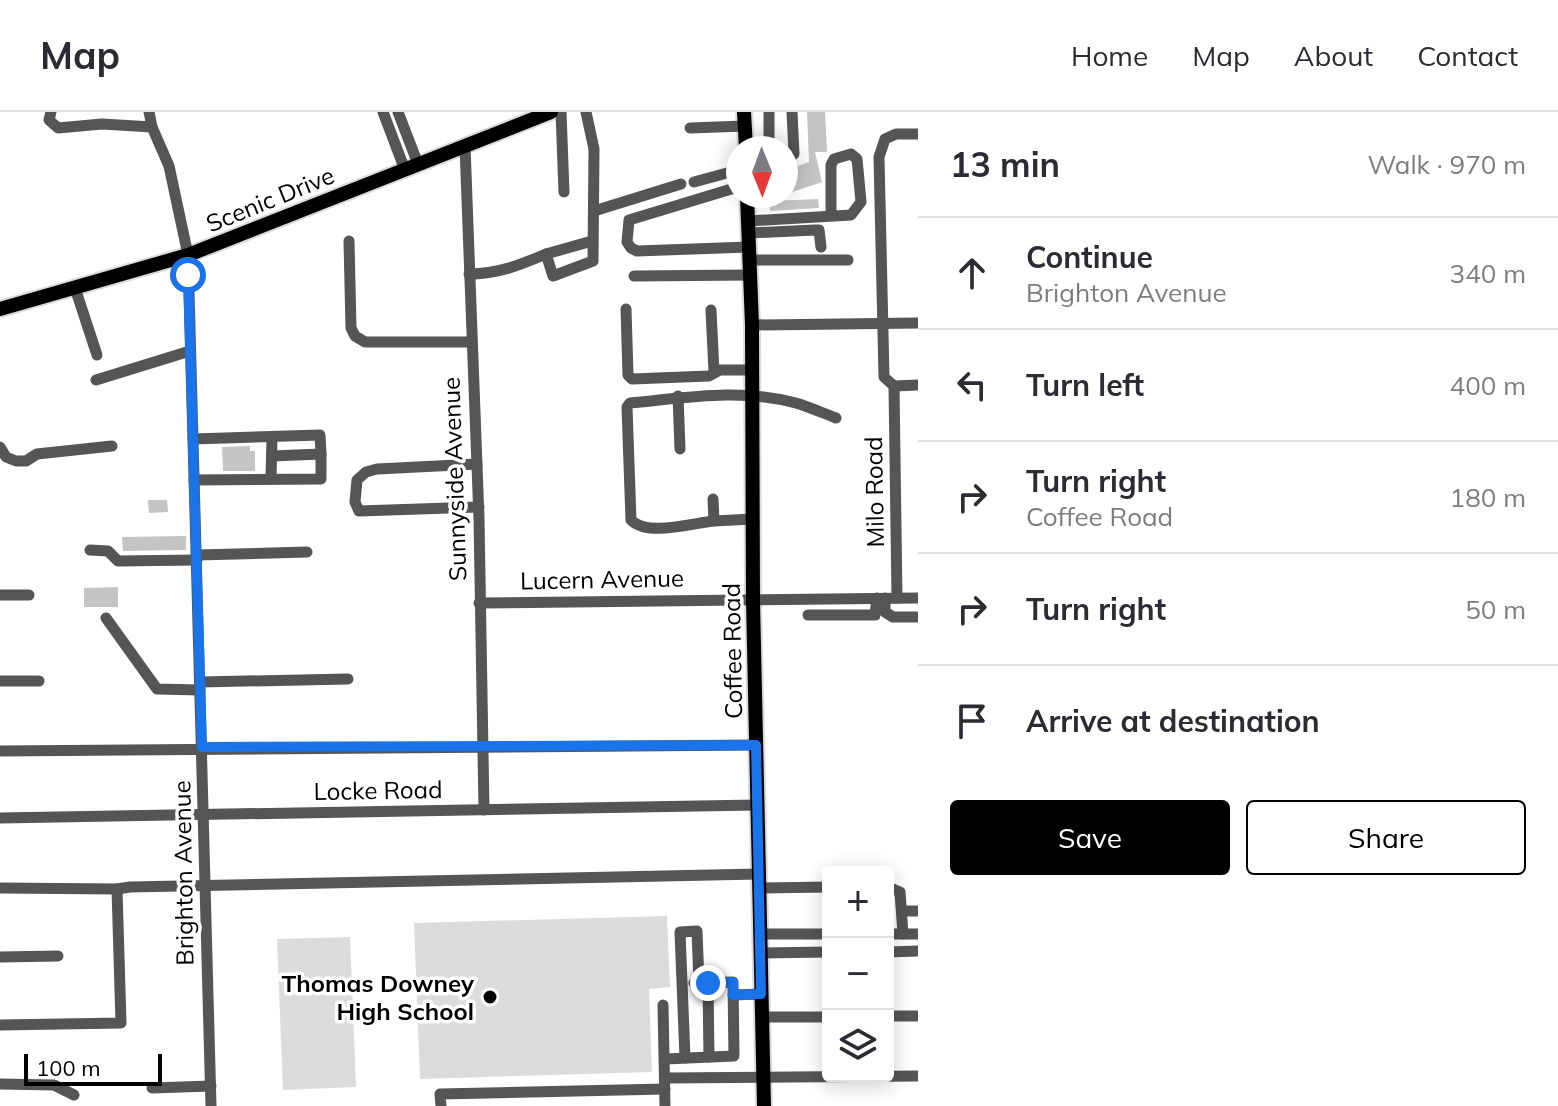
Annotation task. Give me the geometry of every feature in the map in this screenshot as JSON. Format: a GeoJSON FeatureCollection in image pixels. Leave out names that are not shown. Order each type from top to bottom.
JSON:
{"type":"FeatureCollection","features":[{"type":"Feature","properties":{"kind":"main road","name":"Scenic Drive"},"geometry":{"type":"LineString","coordinates":[[0,309],[188,255],[551,112]]}},
{"type":"Feature","properties":{"kind":"main road","name":"Coffee Road"},"geometry":{"type":"LineString","coordinates":[[747,208],[764,1106]]}},
{"type":"Feature","properties":{"kind":"street"},"geometry":{"type":"LineString","coordinates":[[51,112],[49,120],[58,128],[102,124],[152,127]]}},
{"type":"Feature","properties":{"kind":"street","name":"Brighton Avenue"},"geometry":{"type":"LineString","coordinates":[[149,112],[169,166],[188,255],[211,1106]]}},
{"type":"Feature","properties":{"kind":"street"},"geometry":{"type":"LineString","coordinates":[[383,112],[412,167]]}},
{"type":"Feature","properties":{"kind":"street"},"geometry":{"type":"LineString","coordinates":[[398,112],[412,167]]}},
{"type":"Feature","properties":{"kind":"street"},"geometry":{"type":"LineString","coordinates":[[561,112],[564,192]]}},
{"type":"Feature","properties":{"kind":"street"},"geometry":{"type":"LineString","coordinates":[[546,254],[553,276],[593,261],[594,149],[586,112]]}},
{"type":"Feature","properties":{"kind":"street"},"geometry":{"type":"LineString","coordinates":[[769,112],[769,136]]}},
{"type":"Feature","properties":{"kind":"street"},"geometry":{"type":"LineString","coordinates":[[792,112],[793,136]]}},
{"type":"Feature","properties":{"kind":"street"},"geometry":{"type":"LineString","coordinates":[[690,128],[744,119]]}},
{"type":"Feature","properties":{"kind":"street","name":"Milo Road"},"geometry":{"type":"LineString","coordinates":[[887,598],[894,386],[884,377],[879,157],[885,139],[896,134],[918,134]]}},
{"type":"Feature","properties":{"kind":"street","name":"Sunnyside Avenue"},"geometry":{"type":"LineString","coordinates":[[465,146],[479,507],[484,810]]}},
{"type":"Feature","properties":{"kind":"street"},"geometry":{"type":"LineString","coordinates":[[749,247],[831,216],[851,215],[861,202],[857,159],[851,154],[834,159],[831,165],[831,216]]}},
{"type":"Feature","properties":{"kind":"street"},"geometry":{"type":"LineString","coordinates":[[694,182],[726,173]]}},
{"type":"Feature","properties":{"kind":"street"},"geometry":{"type":"LineString","coordinates":[[594,211],[681,184]]}},
{"type":"Feature","properties":{"kind":"street"},"geometry":{"type":"LineString","coordinates":[[726,191],[629,220],[627,242],[637,251],[749,247],[848,260]]}},
{"type":"Feature","properties":{"kind":"street"},"geometry":{"type":"LineString","coordinates":[[634,276],[815,230],[819,230],[821,247]]}},
{"type":"Feature","properties":{"kind":"street"},"geometry":{"type":"LineString","coordinates":[[349,241],[351,328],[355,336],[365,342],[471,342]]}},
{"type":"Feature","properties":{"kind":"street"},"geometry":{"type":"LineString","coordinates":[[469,274],[512,269],[546,254],[592,241]]}},
{"type":"Feature","properties":{"kind":"street"},"geometry":{"type":"LineString","coordinates":[[75,288],[97,355]]}},
{"type":"Feature","properties":{"kind":"street"},"geometry":{"type":"LineString","coordinates":[[626,309],[628,375],[632,379],[709,376],[714,372],[752,370]]}},
{"type":"Feature","properties":{"kind":"street"},"geometry":{"type":"LineString","coordinates":[[711,310],[714,372]]}},
{"type":"Feature","properties":{"kind":"street"},"geometry":{"type":"LineString","coordinates":[[752,325],[918,323]]}},
{"type":"Feature","properties":{"kind":"street"},"geometry":{"type":"LineString","coordinates":[[96,380],[190,351]]}},
{"type":"Feature","properties":{"kind":"street"},"geometry":{"type":"LineString","coordinates":[[894,386],[918,385]]}},
{"type":"Feature","properties":{"kind":"street"},"geometry":{"type":"LineString","coordinates":[[678,396],[680,449]]}},
{"type":"Feature","properties":{"kind":"street"},"geometry":{"type":"LineString","coordinates":[[753,519],[660,528],[644,527],[631,520],[627,407],[630,403],[678,396],[752,396],[797,403],[836,418]]}},
{"type":"Feature","properties":{"kind":"street"},"geometry":{"type":"LineString","coordinates":[[193,439],[320,435],[321,454],[321,479],[194,480]]}},
{"type":"Feature","properties":{"kind":"street"},"geometry":{"type":"LineString","coordinates":[[271,479],[272,437]]}},
{"type":"Feature","properties":{"kind":"street"},"geometry":{"type":"LineString","coordinates":[[0,447],[6,457],[26,461],[37,454],[112,446]]}},
{"type":"Feature","properties":{"kind":"street"},"geometry":{"type":"LineString","coordinates":[[272,456],[321,454]]}},
{"type":"Feature","properties":{"kind":"street"},"geometry":{"type":"LineString","coordinates":[[477,464],[366,472],[357,480],[355,502],[359,511],[479,507]]}},
{"type":"Feature","properties":{"kind":"street"},"geometry":{"type":"LineString","coordinates":[[713,499],[714,521]]}},
{"type":"Feature","properties":{"kind":"street"},"geometry":{"type":"LineString","coordinates":[[90,550],[108,551],[118,561],[307,552]]}},
{"type":"Feature","properties":{"kind":"street"},"geometry":{"type":"LineString","coordinates":[[0,595],[29,595]]}},
{"type":"Feature","properties":{"kind":"street"},"geometry":{"type":"LineString","coordinates":[[819,599],[814,615],[875,615],[887,598]]}},
{"type":"Feature","properties":{"kind":"street"},"geometry":{"type":"LineString","coordinates":[[887,598],[885,612],[893,617],[918,617]]}},
{"type":"Feature","properties":{"kind":"street","name":"Lucern Avenue"},"geometry":{"type":"LineString","coordinates":[[479,603],[918,598]]}},
{"type":"Feature","properties":{"kind":"street"},"geometry":{"type":"LineString","coordinates":[[106,618],[157,689],[348,679]]}},
{"type":"Feature","properties":{"kind":"street"},"geometry":{"type":"LineString","coordinates":[[0,681],[39,681]]}},
{"type":"Feature","properties":{"kind":"street"},"geometry":{"type":"LineString","coordinates":[[0,751],[756,745]]}},
{"type":"Feature","properties":{"kind":"street","name":"Locke Road"},"geometry":{"type":"LineString","coordinates":[[0,818],[757,805]]}},
{"type":"Feature","properties":{"kind":"street"},"geometry":{"type":"LineString","coordinates":[[0,888],[759,881],[822,886]]}},
{"type":"Feature","properties":{"kind":"street"},"geometry":{"type":"LineString","coordinates":[[0,1025],[121,1023],[117,889]]}},
{"type":"Feature","properties":{"kind":"street"},"geometry":{"type":"LineString","coordinates":[[894,890],[900,892],[903,934]]}},
{"type":"Feature","properties":{"kind":"street"},"geometry":{"type":"LineString","coordinates":[[903,911],[918,911]]}},
{"type":"Feature","properties":{"kind":"street"},"geometry":{"type":"LineString","coordinates":[[685,1058],[680,932],[697,931],[709,1057]]}},
{"type":"Feature","properties":{"kind":"street"},"geometry":{"type":"LineString","coordinates":[[760,934],[822,934]]}},
{"type":"Feature","properties":{"kind":"street"},"geometry":{"type":"LineString","coordinates":[[894,934],[918,934]]}},
{"type":"Feature","properties":{"kind":"street"},"geometry":{"type":"LineString","coordinates":[[894,952],[918,951]]}},
{"type":"Feature","properties":{"kind":"street"},"geometry":{"type":"LineString","coordinates":[[760,953],[822,952]]}},
{"type":"Feature","properties":{"kind":"street"},"geometry":{"type":"LineString","coordinates":[[0,957],[58,956]]}},
{"type":"Feature","properties":{"kind":"street"},"geometry":{"type":"LineString","coordinates":[[665,1059],[734,1056],[733,982],[682,983]]}},
{"type":"Feature","properties":{"kind":"street"},"geometry":{"type":"LineString","coordinates":[[733,995],[761,994]]}},
{"type":"Feature","properties":{"kind":"street"},"geometry":{"type":"LineString","coordinates":[[663,1005],[665,1106]]}},
{"type":"Feature","properties":{"kind":"street"},"geometry":{"type":"LineString","coordinates":[[894,1016],[918,1016]]}},
{"type":"Feature","properties":{"kind":"street"},"geometry":{"type":"LineString","coordinates":[[762,1017],[822,1017]]}},
{"type":"Feature","properties":{"kind":"street"},"geometry":{"type":"LineString","coordinates":[[440,1100],[763,1077],[918,1076]]}},
{"type":"Feature","properties":{"kind":"street"},"geometry":{"type":"LineString","coordinates":[[0,1084],[54,1085],[74,1095]]}},
{"type":"Feature","properties":{"kind":"street"},"geometry":{"type":"LineString","coordinates":[[152,1088],[211,1086]]}},
{"type":"Feature","properties":{"kind":"shaded area"},"geometry":{"type":"Polygon","coordinates":[[[667,916],[670,987],[649,989],[652,1072],[420,1079],[414,923],[667,916]]]}},
{"type":"Feature","properties":{"kind":"shaded area"},"geometry":{"type":"Polygon","coordinates":[[[350,937],[356,1087],[283,1090],[277,939],[350,937]]]}},
{"type":"Feature","properties":{"kind":"building"},"geometry":{"type":"Polygon","coordinates":[[[807,112],[825,112],[827,152],[815,152],[822,182],[798,190],[798,166],[809,162],[807,112]]]}},
{"type":"Feature","properties":{"kind":"building"},"geometry":{"type":"Polygon","coordinates":[[[818,199],[819,208],[770,211],[770,208],[798,208],[798,200],[818,199]]]}},
{"type":"Feature","properties":{"kind":"building"},"geometry":{"type":"Polygon","coordinates":[[[250,446],[250,451],[255,451],[255,471],[223,471],[222,447],[250,446]]]}},
{"type":"Feature","properties":{"kind":"building"},"geometry":{"type":"Polygon","coordinates":[[[148,500],[167,500],[168,512],[149,513],[148,500]]]}},
{"type":"Feature","properties":{"kind":"building"},"geometry":{"type":"Polygon","coordinates":[[[186,536],[186,550],[123,551],[122,537],[186,536]]]}},
{"type":"Feature","properties":{"kind":"building"},"geometry":{"type":"Polygon","coordinates":[[[118,587],[118,607],[84,607],[84,588],[118,587]]]}},
{"type":"Feature","properties":{"kind":"place","name":"Thomas Downey High School"},"geometry":{"type":"Point","coordinates":[490,997]}},
{"type":"Feature","properties":{"kind":"route"},"geometry":{"type":"LineString","coordinates":[[188,275],[202,747],[756,745],[761,994],[733,995],[733,982],[708,983]]}}]}
